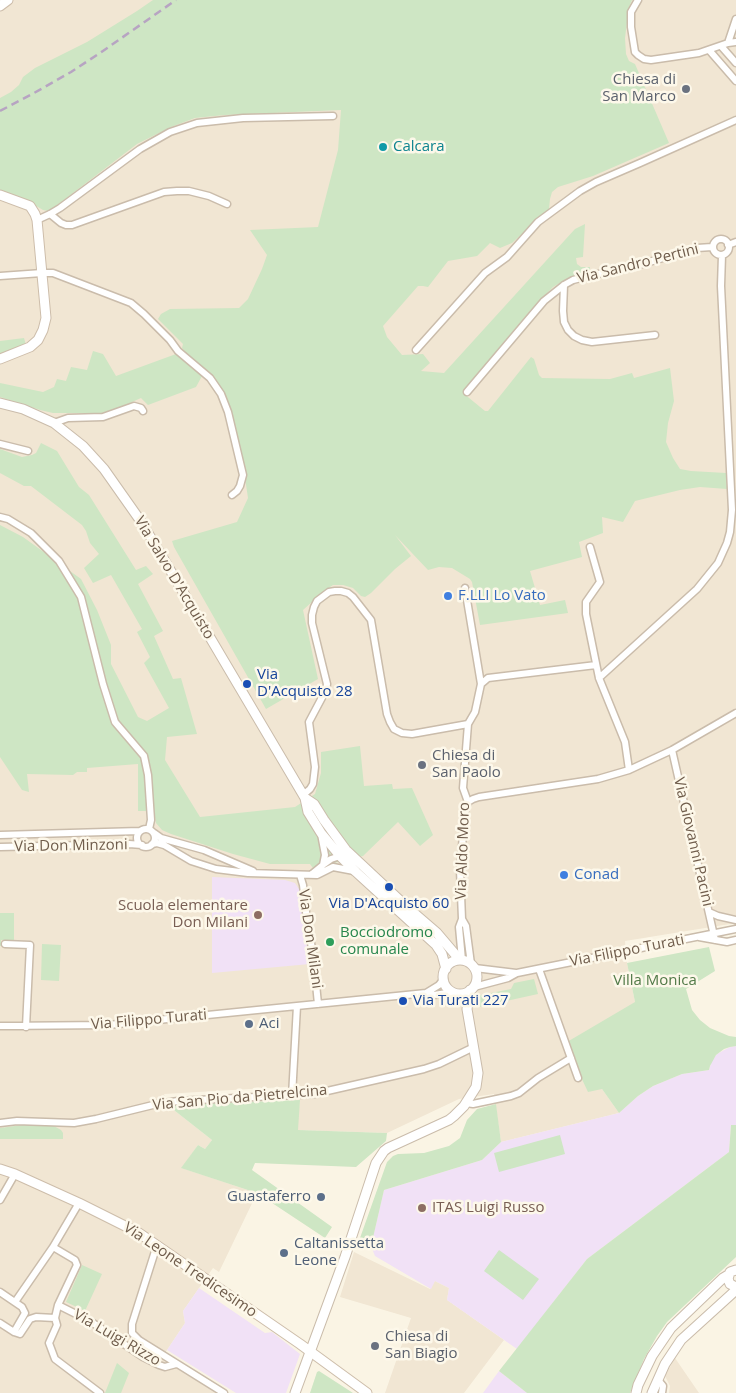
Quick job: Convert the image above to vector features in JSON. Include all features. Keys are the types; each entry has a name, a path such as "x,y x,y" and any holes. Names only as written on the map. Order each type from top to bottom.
{"street":[{"path":"0,6 8,0"},
{"path":"638,0 631,12 630,22 634,48 638,55 644,59 651,60 699,53 736,42"},
{"path":"728,43 736,19"},
{"path":"721,46 736,63"},
{"path":"709,50 736,81"},
{"path":"37,220 50,214 140,149 170,132 197,123 243,118 333,116"},
{"path":"416,350 485,273 506,257 538,222 580,191 596,182 736,120"},
{"path":"50,214 61,223 72,225 164,192 177,191 189,191 209,196 227,204"},
{"path":"0,195 30,206 36,214 46,318 38,340 30,346 0,359"},
{"name":"Via Sandro Pertini","path":"718,239 725,240 728,245 727,253 722,255 717,254 712,248 714,242 718,239"},
{"name":"Via Sandro Pertini","path":"728,245 736,242"},
{"name":"Via Sandro Pertini","path":"467,392 544,301 564,284 593,274 625,269 697,248 712,248"},
{"path":"599,678 698,589 718,563 728,543 732,510 721,286 722,255"},
{"path":"0,276 42,273 58,274 138,308 178,350 210,378 225,403 241,464 242,480 237,491 232,495"},
{"name":"Via Sandro Pertini","path":"564,284 564,322 574,336 592,342 655,335"},
{"name":"Via Salvo D'Acquisto","path":"0,403 23,409 54,423 83,446 104,469 142,523 304,796 308,812 321,833 437,933 467,963"},
{"path":"54,423 68,418 103,417 134,406 141,408 143,411"},
{"path":"0,444 28,451"},
{"path":"0,517 8,519 30,533 59,561 81,597 103,684 115,722 144,756 148,775 152,831 155,839 152,844"},
{"path":"590,547 600,582 586,602 586,614 599,678 625,742 630,770"},
{"name":"Via Aldo Moro","path":"465,588 481,684 476,712 468,724 463,788 468,802 465,811 460,870 462,919 466,926 467,963"},
{"path":"304,796 313,784 315,767 309,722 326,690 327,684 312,623 312,615 317,601 329,592 334,590 348,593 371,620 387,714 394,729 402,733 412,734 468,724"},
{"path":"481,684 488,678 596,664"},
{"path":"468,802 479,797 598,779 630,770 672,750 736,713"},
{"name":"Via Giovanni Pacini","path":"672,750 715,937"},
{"name":"Via Salvo D'Acquisto","path":"304,796 314,804 356,872 431,939 438,947 446,969"},
{"name":"Via Don Minzoni","path":"0,835 140,831 146,829 161,838 204,850 256,873"},
{"name":"Via Don Minzoni","path":"140,831 137,837 142,845"},
{"path":"321,833 325,855 323,865"},
{"name":"Via Don Minzoni","path":"0,847 129,844 148,846 157,843 164,845 191,861 216,869 256,873 318,874 333,867"},
{"path":"312,874 331,859 343,853"},
{"path":"343,853 333,867 356,872"},
{"name":"Via Don Milani","path":"300,874 313,954 318,1004"},
{"path":"709,912 723,918 736,920"},
{"path":"715,937 736,929"},
{"name":"Via Filippo Turati","path":"517,973 698,937 715,937"},
{"path":"715,937 727,942 736,940"},
{"path":"5,944 30,945 26,1027"},
{"path":"426,993 439,985 444,979 446,969 452,962 467,963 517,973"},
{"path":"296,1393 380,1156 388,1148 448,1120 460,1112 476,1087 478,1072 467,1009 477,978 467,963"},
{"path":"539,969 578,1078"},
{"path":"454,992 466,993 472,989 508,978 517,973"},
{"path":"444,979 448,988 454,992 467,1009"},
{"name":"Via Filippo Turati","path":"0,1026 108,1025 426,993 434,995 454,992"},
{"path":"292,1096 297,1006"},
{"name":"Via San Pio da Pietrelcina","path":"0,1124 17,1121 74,1122 178,1101 292,1096 324,1092 424,1069 474,1047"},
{"path":"466,1103 473,1104 519,1093 538,1078 571,1058"},
{"name":"Via Leone Tredicesimo","path":"0,1169 79,1203 125,1226 157,1245 367,1393"},
{"path":"0,1200 15,1174"},
{"path":"15,1302 53,1247 79,1203"},
{"name":"Via Luigi Rizzo","path":"157,1245 132,1324 132,1333 136,1338 224,1393"},
{"path":"53,1247 75,1260 77,1265 58,1305 55,1318"},
{"path":"652,1393 666,1364 681,1340 736,1288 728,1282 733,1270"},
{"path":"636,1393 652,1356 671,1328 733,1270"},
{"path":"0,1292 22,1307 24,1313 14,1332 0,1323"},
{"name":"Via Luigi Rizzo","path":"58,1305 90,1321 143,1357 159,1365 165,1367 176,1364"},
{"name":"Via Luigi Rizzo","path":"14,1332 20,1334 30,1319 36,1317 55,1318 57,1325 49,1343 55,1359 100,1393"},
{"path":"658,1380 663,1386 662,1393"}],"shaded area":[{"path":"0,0 736,0 736,923 625,941 627,963 635,1002 602,1089 619,1113 501,1142 494,1094 459,1099 387,1133 297,1130 301,1086 164,1094 170,1107 212,1140 205,1149 198,1145 182,1168 257,1193 219,1272 213,1268 183,1311 185,1323 161,1359 217,1393 0,1393"},
{"name":"Scuola elementare Don Milani","path":"212,877 285,880 295,883 301,892 310,964 212,973"},
{"path":"736,1046 736,1125 731,1125 729,1152 587,1259 517,1349 447,1300 449,1288 435,1281 431,1289 375,1256 371,1246 384,1190 482,1160 501,1142 619,1113 653,1086 682,1074 709,1070 712,1060 717,1054"},
{"path":"354,1252 430,1289 435,1281 449,1288 447,1300 504,1340 464,1393 385,1393 411,1318 340,1297"},
{"path":"199,1288 265,1333 272,1332 300,1354 286,1393 236,1393 167,1350 185,1323 183,1311"},
{"path":"675,1358 699,1393 669,1393 670,1386 665,1376"},
{"path":"499,1371 527,1393 483,1393"}],"green space":[{"path":"153,0 632,0 629,7 625,38 626,54 629,61 635,64 669,143 593,176 558,187 552,192 549,209 512,243 500,248 490,243 477,256 448,261 428,287 418,286 383,326 387,337 402,355 423,354 430,363 421,371 444,373 575,229 585,224 583,257 576,258 577,264 581,267 590,267 590,270 568,278 553,287 530,311 463,393 485,411 488,411 531,357 534,359 539,375 542,378 610,379 632,373 634,378 670,368 674,401 668,423 666,442 673,458 680,469 726,473 727,489 700,487 635,501 623,522 602,517 603,533 579,542 582,557 530,571 540,605 565,600 568,613 480,625 470,579 452,568 439,567 428,570 395,535 411,556 371,593 365,597 361,596 353,588 333,585 303,610 318,679 266,709 172,541 237,522 248,498 226,398 220,386 211,375 188,355 182,348 183,344 158,319 161,314 170,309 239,308 248,299 267,255 250,230 318,227 338,150 341,110 195,118 171,127 137,144 48,211 28,201 0,192 0,98 11,92 19,85 23,77 35,68 87,42"},
{"path":"24,338 26,345 0,355 0,341"},
{"path":"93,351 103,354 116,376 176,354 202,376 196,387 148,405 141,398 102,413 53,413 0,397 0,383 43,392 54,387 57,379 66,381 71,367 87,370"},
{"path":"41,443 57,451 79,487 89,495 136,570 146,566 153,574 138,584 163,631 154,636 173,679 181,678 197,734 167,737 165,760 200,817 295,807 315,794 321,773 321,752 360,746 364,786 392,784 393,789 412,788 433,835 420,846 398,822 363,856 313,868 310,864 270,864 233,854 162,830 156,823 154,811 138,811 138,764 87,768 87,772 77,772 73,775 27,774 29,792 22,790 0,757 0,525 23,537 81,579 97,610 111,645 111,664 138,717 147,721 169,708 144,663 150,657 137,632 142,629 111,575 93,583 84,568 99,554 90,543 82,525 31,486 24,486 0,473 0,449 22,457 36,453"},
{"path":"0,913 14,913 14,940 1,940 1,946 0,946"},
{"path":"42,944 61,945 59,981 41,980"},
{"name":"Villa Monica","path":"709,947 715,971 686,989 692,1010 700,1020 710,1028 736,1037 736,1046 724,1049 716,1055 709,1070 682,1074 653,1086 619,1113 602,1089 588,1092 572,1058 567,1042 635,1002 627,963"},
{"path":"534,979 538,994 479,1007 476,996 511,989 514,983"},
{"path":"300,1100 298,1130 387,1133 386,1141 356,1167 255,1163 252,1170 332,1227 325,1238 257,1193 181,1168 198,1145 205,1149 212,1140 170,1107 171,1105"},
{"path":"496,1104 501,1142 482,1160 384,1190 372,1242 360,1238 387,1162 393,1156 398,1154 424,1153 449,1146 460,1138 467,1120 477,1109"},
{"path":"37,1123 52,1125 61,1130 63,1139 0,1139 0,1128"},
{"path":"731,1125 736,1125 736,1257 667,1322 644,1359 630,1393 527,1393 499,1371 587,1259 729,1152"},
{"path":"560,1135 565,1154 499,1172 494,1153"},
{"path":"499,1250 539,1279 523,1300 484,1271"},
{"path":"82,1265 102,1274 85,1311 66,1302"},
{"path":"117,1363 129,1373 121,1393 105,1393"},
{"path":"319,1371 353,1393 310,1393"}],"railway":[{"path":"0,111 71,72 176,0"}],"place":[{"name":"Chiesa di San Marco","path":"686,89"},
{"name":"Calcara","path":"383,147"},
{"name":"F.LLI Lo Vato","path":"448,596"},
{"name":"Via D'Acquisto 28","path":"247,684"},
{"name":"Chiesa di San Paolo","path":"422,765"},
{"name":"Conad","path":"564,875"},
{"name":"Via D'Acquisto 60","path":"389,887"},
{"name":"Scuola elementare Don Milani","path":"258,915"},
{"name":"Bocciodromo comunale","path":"330,942"},
{"name":"Via Turati 227","path":"403,1001"},
{"name":"Aci","path":"249,1024"},
{"name":"Guastaferro","path":"321,1197"},
{"name":"ITAS Luigi Russo","path":"422,1208"},
{"name":"Caltanissetta Leone","path":"284,1253"},
{"name":"Chiesa di San Biagio","path":"375,1346"}]}
